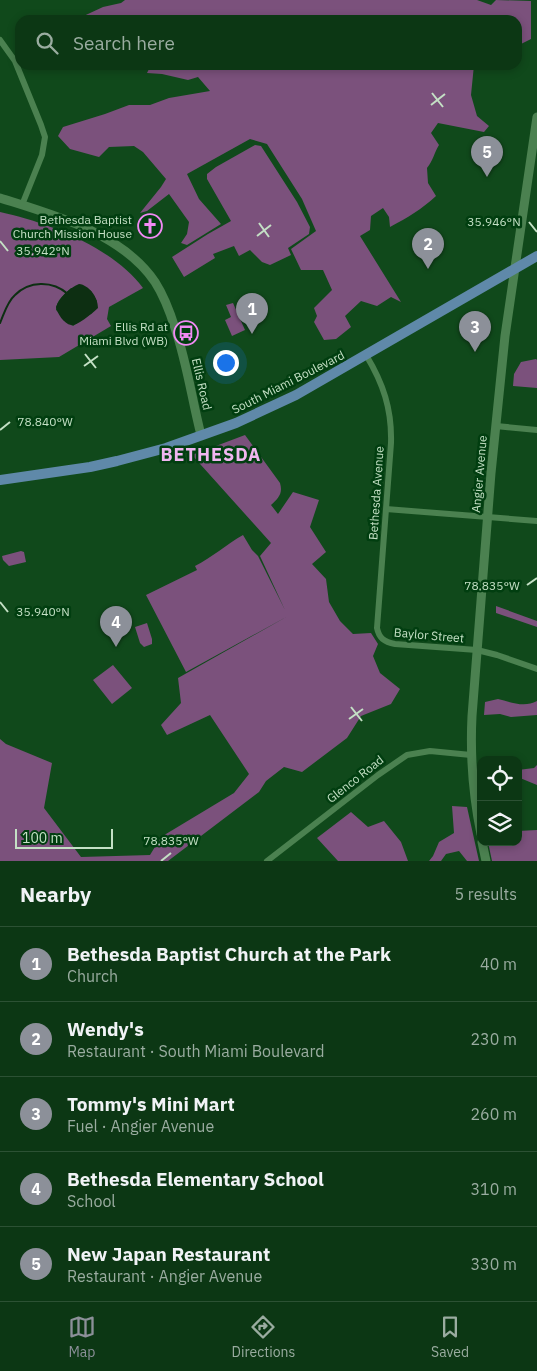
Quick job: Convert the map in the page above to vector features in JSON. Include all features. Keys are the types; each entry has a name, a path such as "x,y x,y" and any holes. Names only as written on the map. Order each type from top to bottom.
{"main road":[{"name":"South Miami Boulevard","path":"0,480 73,470 117,461 166,448 236,423 277,404 366,355 537,256"}],"street":[{"path":"0,40 15,63"},
{"path":"18,70 42,125 45,137 42,155 22,205"},
{"name":"Angier Avenue","path":"477,812 471,755 472,716 496,426 514,268 537,124"},
{"name":"Ellis Road","path":"0,198 80,225 118,246 134,258 150,275 165,300 175,328 201,435"},
{"name":"Bethesda Avenue","path":"366,355 380,381 390,410 392,432 377,628 380,637"},
{"path":"496,426 537,430"},
{"path":"386,509 537,521"},
{"name":"Baylor Street","path":"380,637 384,641 395,644 477,650 537,669"},
{"name":"Glenco Road","path":"266,861 407,755 430,751 471,755"},
{"path":"483,846 486,861"}],"shaded area":[{"path":"125,0 477,0 491,5 496,0 531,1 531,39 522,44 522,15 86,15 103,7 121,3"},
{"path":"148,70 474,70 471,95 477,116 489,126 484,132 438,123 431,133 439,145 427,168 428,183 436,196 414,213 390,227 389,217 383,208 371,216 370,230 360,236 401,302 391,297 377,306 361,301 345,316 351,327 336,339 324,340 314,322 317,316 314,308 332,290 323,270 301,270 291,249 316,231 302,199 267,144 250,139 187,174 199,199 221,224 187,245 181,243 187,234 189,222 169,194 147,211 140,213 166,179 143,152 134,146 109,147 99,157 70,149 58,136 63,127 129,105 150,105 169,98 210,91 198,77 188,80 162,74 147,73"},
{"path":"255,145 261,146 297,202 310,227 309,234 288,248 291,255 270,265 262,262 250,250 239,256 234,246 213,254 215,258 184,277 172,257 231,221 207,179 207,174"},
{"path":"0,212 38,222 97,249 115,261 143,288 109,307 107,319 111,326 59,357 0,360","holes":["71,288 91,291 97,301 92,313 73,326 56,310 59,300"]},
{"path":"79,284 92,292 98,308 81,322 71,325 61,318 56,307 65,293"},
{"path":"233,303 245,330 232,336 225,320 231,317 226,305"},
{"path":"536,359 537,388 513,386 514,374 521,362"},
{"path":"245,435 280,483 280,495 271,505 278,514 293,492 319,500 310,527 326,552 312,564 326,579 329,602 340,621 353,634 371,633 378,644 373,656 380,673 400,689 391,704 361,716 347,738 302,772 284,767 266,781 259,792 168,861 0,861 0,739 6,744 52,763 44,808 81,857 150,855 161,837 234,793 249,774 210,715 167,735 161,725 181,703 178,678 288,616 186,672 146,595 197,570 195,566 243,535 258,556 285,610 260,556 271,543 192,455"},
{"path":"21,551 24,552 26,562 9,566 3,560 2,556"},
{"path":"496,606 537,621 537,627 496,613"},
{"path":"147,623 152,644 144,647 140,643 135,627"},
{"path":"113,665 132,688 112,704 93,680"},
{"path":"498,699 522,704 537,701 537,715 511,717 500,714 484,715 485,702"},
{"path":"537,765 537,785 522,779 522,770 534,768"},
{"path":"452,806 467,807 479,861 467,861 459,851 446,854 441,861 429,861 439,842 454,833"},
{"path":"351,812 368,827 384,821 401,842 408,861 338,861 317,838"},
{"path":"537,830 537,861 492,861 489,846 522,846 522,831"}],"waterway":[{"path":"0,323 12,298 27,287 48,284 62,289 68,294"}],"place":[{"name":"New Japan Restaurant","path":"487,177"},
{"name":"Bethesda Baptist Church Mission House","path":"150,226"},
{"name":"Wendy's","path":"428,269"},
{"name":"Ellis Rd at Miami Blvd (WB)","path":"186,333"},
{"name":"Bethesda Baptist Church at the Park","path":"252,334"},
{"name":"Tommy's Mini Mart","path":"475,352"},
{"name":"Bethesda Elementary School","path":"116,647"}],"district":[{"name":"BETHESDA","path":"211,454"}]}
